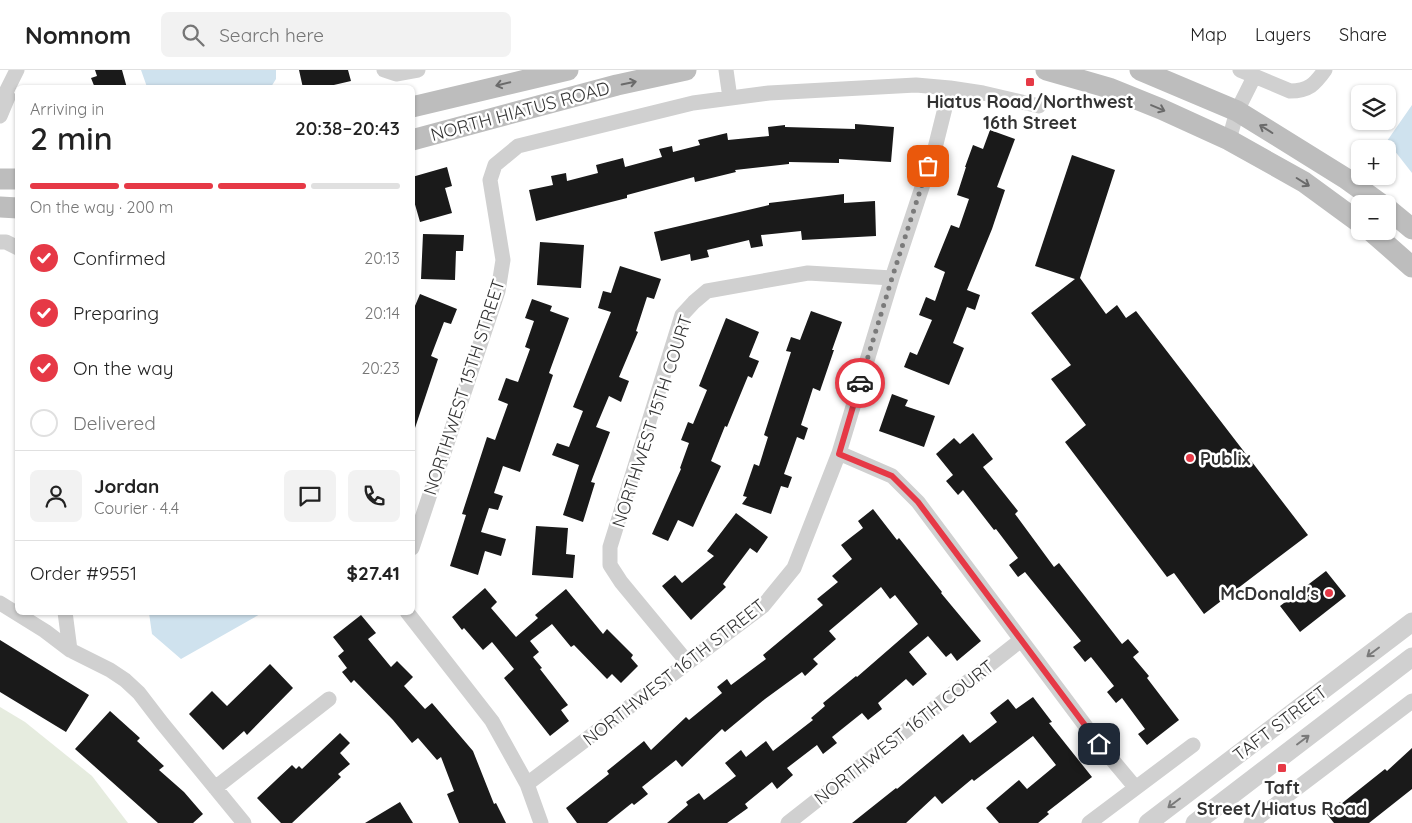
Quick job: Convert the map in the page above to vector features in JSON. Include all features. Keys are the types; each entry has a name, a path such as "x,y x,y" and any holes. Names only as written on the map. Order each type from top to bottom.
{"main road":[{"name":"NORTH HIATUS ROAD","path":"415,106 568,70"},
{"name":"NORTH HIATUS ROAD","path":"415,139 608,88 686,70"},
{"path":"1046,70 1109,88 1161,109 1228,140 1304,182 1351,216"},
{"path":"1140,70 1237,111 1346,178 1368,195"},
{"path":"0,179 15,179"},
{"path":"0,207 15,208"},
{"path":"1396,216 1412,229"},
{"path":"1381,240 1412,267"}],"street":[{"path":"0,116 8,98 3,92 17,70"},
{"path":"384,70 396,74 418,70"},
{"path":"726,70 730,98 769,93 907,86 950,88 983,93 1039,106"},
{"path":"1240,70 1290,91 1298,91 1314,86 1325,70"},
{"path":"1228,140 1237,111 1254,77"},
{"name":"NORTHWEST 16TH STREET","path":"527,784 763,606 794,568 839,454 892,278 935,148 950,88"},
{"name":"NORTHWEST 15TH STREET","path":"415,539 498,291 503,260 490,180 494,165 518,146 693,103 730,98"},
{"path":"0,242 6,242 15,247"},
{"name":"NORTHWEST 15TH COURT","path":"688,663 621,582 610,565 610,547 682,315 707,291 808,273 892,278"},
{"path":"839,454 892,476 918,502 1099,744 1135,787"},
{"path":"0,603 15,612"},
{"path":"19,615 70,650 110,670 125,680 139,693 244,823"},
{"path":"65,615 70,650"},
{"path":"409,615 492,721 527,784 541,823"},
{"name":"TAFT STREET","path":"1148,823 1269,731 1409,631"},
{"name":"NORTHWEST 16TH COURT","path":"788,823 1020,640"},
{"name":"TAFT STREET","path":"1195,823 1412,657"},
{"path":"215,788 329,699"},
{"path":"1251,823 1412,701"},
{"path":"1269,731 1285,754"},
{"path":"1089,823 1193,745"}],"shaded area":[{"path":"0,707 25,722 92,776 128,823 0,823"}],"water":[{"path":"141,70 276,70 276,79 272,85 146,85"},
{"path":"1412,105 1412,173 1396,153 1396,140 1388,140"},
{"path":"149,615 258,615 181,659 152,634"}],"building":[{"path":"95,70 122,70 126,85 94,85 91,78 97,76"},
{"path":"299,70 348,70 351,81 334,85 302,85"},
{"path":"855,124 894,127 891,162 839,159 839,163 789,162 789,164 735,170 736,172 695,182 694,177 627,195 627,198 536,221 529,190 553,185 551,176 566,173 567,181 598,173 596,165 623,158 625,167 662,157 659,149 672,146 673,152 700,145 698,140 727,133 728,140 769,136 768,127 785,125 785,127 855,129"},
{"path":"990,130 1015,139 997,187 1005,190 992,229 967,290 980,295 975,310 967,307 953,343 964,348 949,385 904,367 910,352 917,355 932,320 919,315 926,297 935,301 945,272 934,267 951,225 959,228 969,199 957,195 965,167 973,145 983,149"},
{"path":"1072,155 1115,170 1080,278 1106,314 1117,305 1126,318 1136,311 1308,535 1204,614 1174,573 1167,577 1065,442 1086,425 1051,379 1071,365 1031,313 1075,279 1035,266"},
{"path":"447,167 452,186 445,188 452,213 420,222 415,204 415,176"},
{"path":"844,194 844,203 875,201 876,236 802,240 801,231 761,235 763,246 751,248 749,240 707,250 709,257 691,261 690,254 661,261 654,232 769,205 769,203"},
{"path":"423,234 464,235 463,251 456,251 455,280 421,279"},
{"path":"540,242 584,245 581,288 537,285"},
{"path":"620,266 661,279 654,299 647,297 636,331 638,332 619,377 629,381 621,402 609,396 596,427 610,432 591,482 595,483 583,522 563,515 579,465 552,455 557,443 569,447 583,411 573,407 611,312 598,308 603,291 611,293"},
{"path":"420,294 457,309 451,324 444,322 431,356 438,359 415,428 415,306"},
{"path":"532,299 552,306 550,311 569,318 549,373 553,375 520,472 503,466 494,493 503,496 498,510 489,508 481,532 506,539 501,556 485,551 478,575 450,566 466,515 462,514 487,437 495,440 508,404 498,400 506,378 518,382 530,349 525,347 534,321 525,318"},
{"path":"811,311 842,322 820,391 813,388 801,425 808,428 804,440 797,437 784,474 792,477 788,488 781,486 771,514 742,504 747,497 743,496 754,464 759,466 768,437 764,435 791,352 786,351 791,337 800,340"},
{"path":"726,318 759,332 749,357 759,361 752,378 748,376 711,461 721,466 693,527 678,520 668,541 652,534 681,469 689,443 681,440 688,422 693,424 707,390 699,386"},
{"path":"892,394 908,400 905,406 935,416 924,447 879,431"},
{"path":"973,433 993,459 983,467 1018,511 1015,514 1054,567 1059,563 1122,644 1128,639 1139,652 1133,657 1149,676 1147,678 1179,720 1147,745 1138,734 1145,729 1122,698 1116,703 1107,692 1114,686 1091,657 1085,662 1073,647 1081,641 1025,572 1018,577 1009,565 1018,558 996,529 994,530 963,490 958,495 946,481 953,475 936,454 954,438 960,444"},
{"path":"873,509 897,540 899,538 981,641 957,661 951,653 946,657 928,636 909,652 927,674 913,686 906,679 878,703 882,709 868,720 862,713 832,737 837,743 823,754 817,745 787,768 793,775 777,789 772,782 745,804 748,808 727,823 667,823 688,805 686,802 699,793 704,800 736,776 725,763 741,750 746,757 766,741 773,751 813,720 811,718 825,706 823,703 857,677 918,624 895,595 890,599 881,587 829,631 836,639 813,659 818,664 805,676 802,672 725,732 722,729 682,767 676,760 642,787 648,794 634,805 632,803 607,823 577,823 566,808 609,774 607,771 644,741 651,750 686,717 689,720 722,693 717,687 727,679 731,685 766,659 763,655 823,605 817,599 838,582 832,576 852,559 841,545 863,528 858,521"},
{"path":"736,513 768,537 757,553 750,548 723,584 726,587 691,620 662,586 675,575 682,583 714,556 707,551"},
{"path":"536,526 568,528 566,554 575,555 573,578 532,575"},
{"path":"1326,571 1346,596 1300,632 1280,606"},
{"path":"485,588 497,602 491,608 516,637 538,618 535,615 566,589 603,634 607,629 633,655 631,658 638,666 621,683 612,674 607,679 574,645 571,647 552,624 530,641 539,652 533,657 542,668 540,669 568,705 561,710 569,721 550,736 504,678 514,669 492,642 483,650 464,628 462,630 452,617"},
{"path":"361,615 376,633 368,639 391,667 397,661 413,677 404,686 425,709 432,703 473,751 494,804 496,803 506,823 459,823 447,794 454,791 441,757 437,760 418,738 412,743 393,720 354,680 351,683 342,672 347,668 338,656 344,651 333,637"},
{"path":"0,640 89,695 66,732 0,692"},
{"path":"270,664 293,688 247,735 244,731 223,750 189,714 212,691 227,706"},
{"path":"1033,697 1052,722 1049,723 1092,777 1047,812 1049,814 1038,823 999,823 986,808 1019,780 1027,789 1056,765 1033,736 974,781 972,779 942,804 935,796 906,823 852,823 897,789 963,734 970,743 997,722 990,713 1008,699 1016,709"},
{"path":"110,711 140,738 137,741 164,766 159,770 184,792 203,814 193,823 158,823 75,749"},
{"path":"340,733 350,743 340,753 350,764 338,774 341,777 292,823 281,823 257,798 292,765 296,769 299,766 302,769"},
{"path":"1412,748 1412,789 1369,823 1334,823 1326,813 1340,802 1341,804 1385,769 1387,771"},
{"path":"400,802 413,823 365,823"}],"way so far":[{"path":"860,383 928,166"}],"place":[{"name":"Hiatus Road/Northwest 16th Street","path":"1030,82"},
{"name":"Publix","path":"1190,458"},
{"name":"McDonald's","path":"1329,593"},
{"name":"Taft Street/Hiatus Road","path":"1282,768"}],"route":[{"path":"860,383 839,454 892,476 918,502 1099,744"}]}
